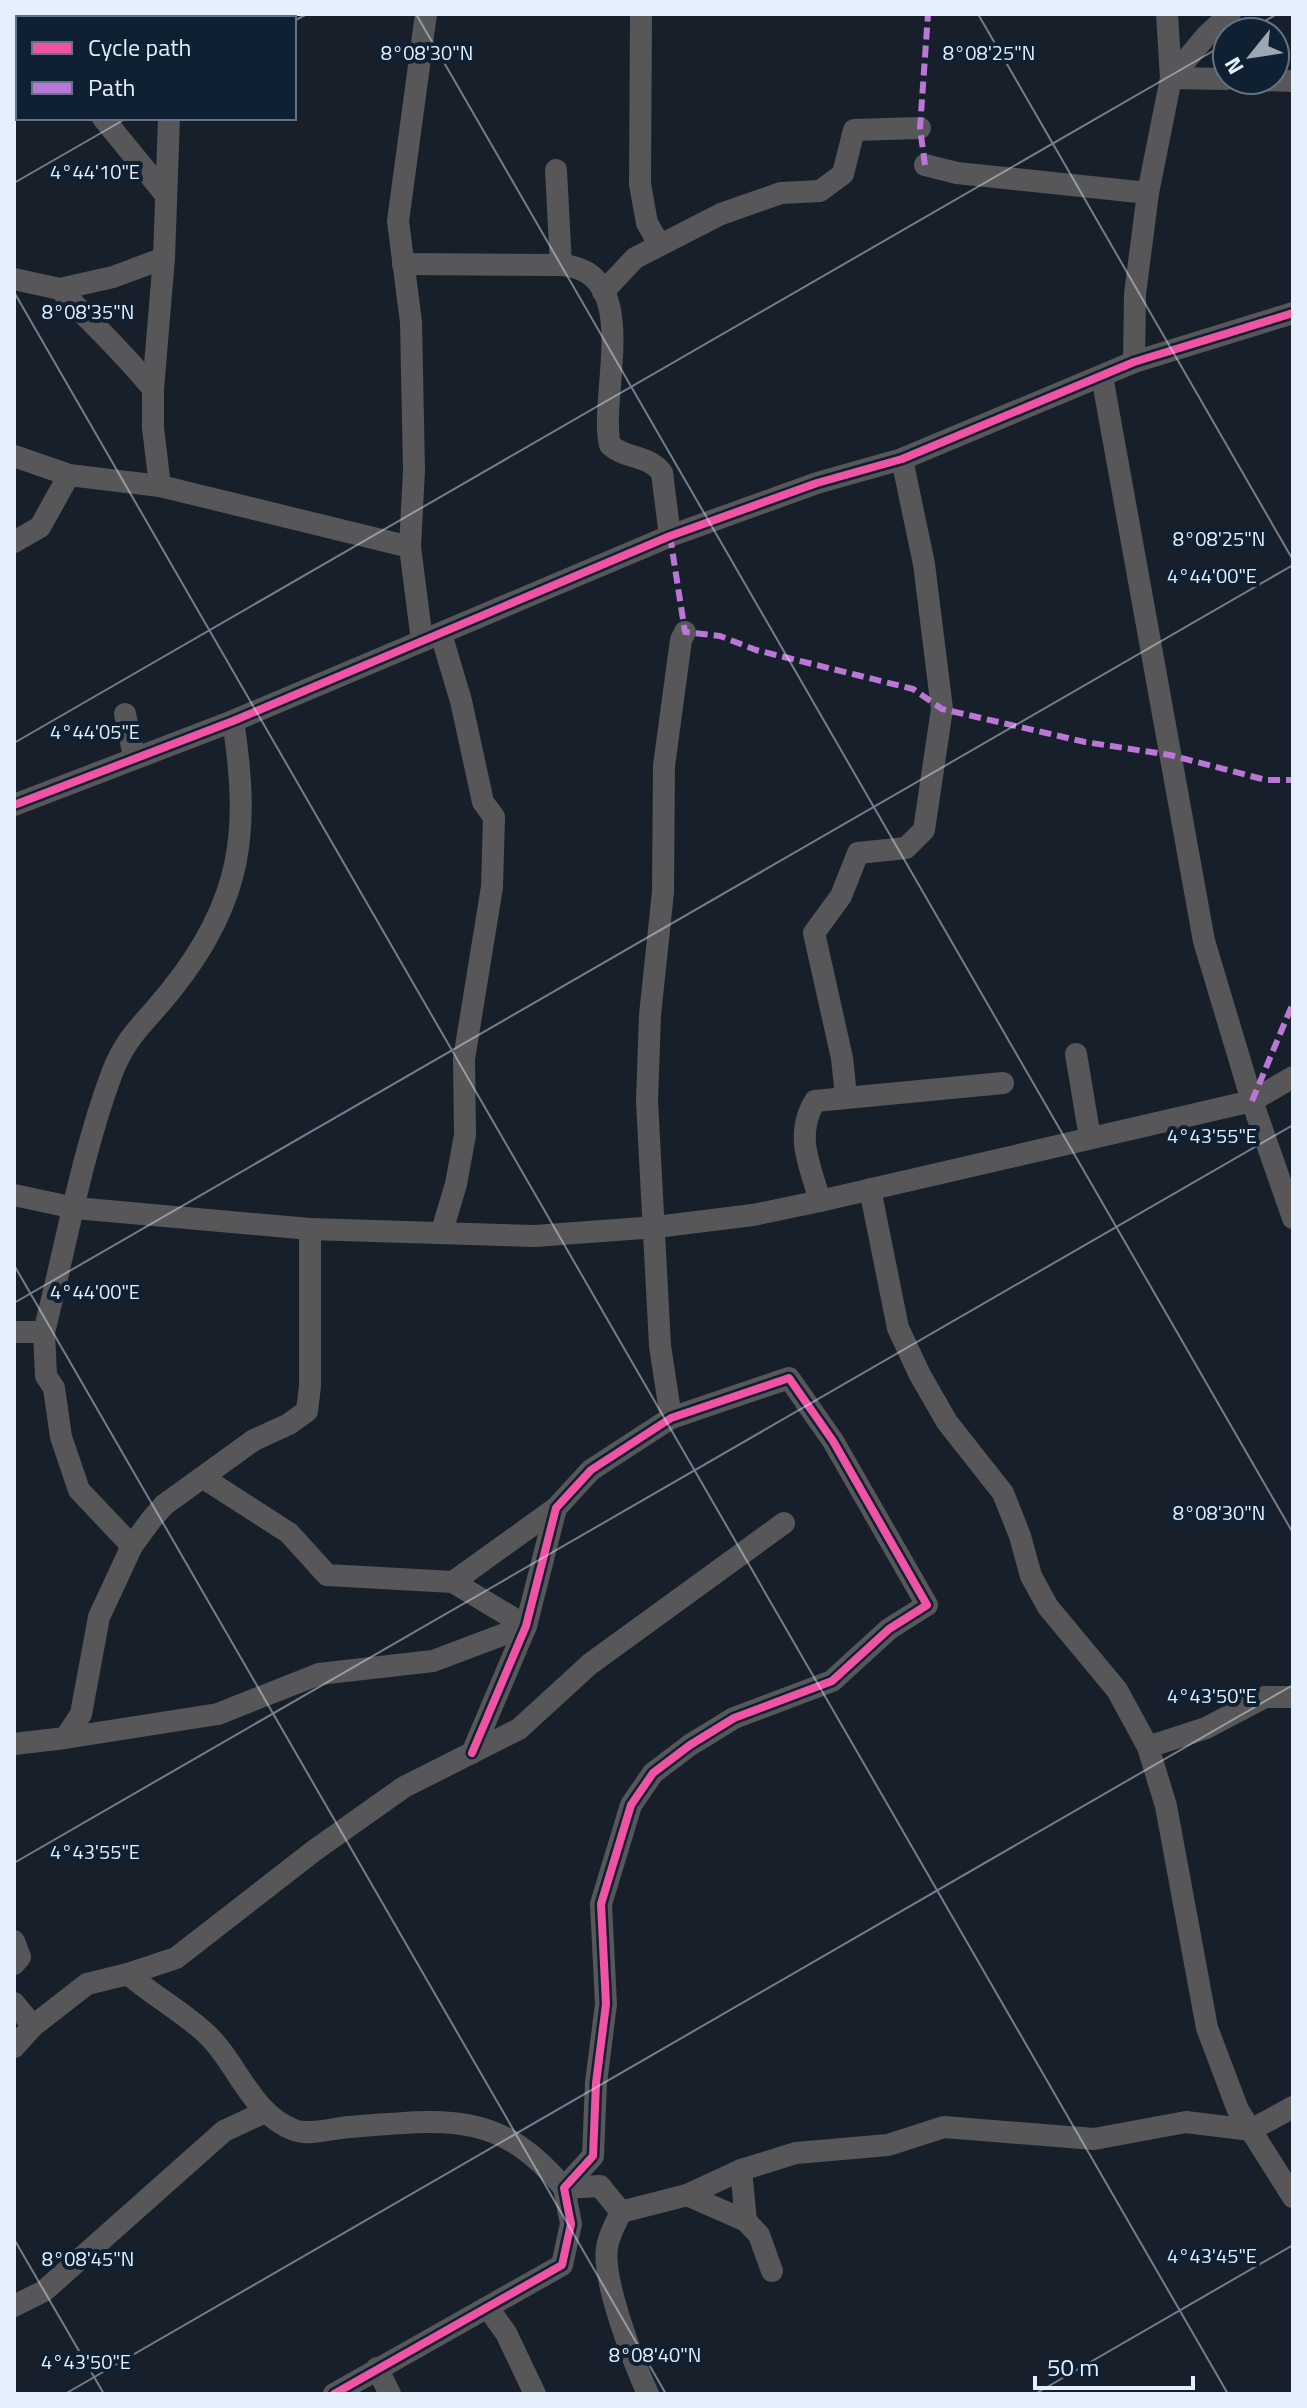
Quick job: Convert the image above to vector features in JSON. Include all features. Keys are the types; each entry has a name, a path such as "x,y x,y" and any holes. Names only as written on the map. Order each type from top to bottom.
{"street":[{"path":"426,14 398,221 411,322 414,470 410,547 432,638 461,701 483,802 494,817 492,887 464,1059 465,1135 456,1184 442,1231"},
{"path":"641,14 640,184 647,223 659,244"},
{"path":"1134,362 1135,294 1148,193 1171,78 1167,14"},
{"path":"1171,78 1207,35 1230,14"},
{"path":"1171,78 1211,79"},
{"path":"105,120 165,194"},
{"path":"160,486 153,428 153,389 164,258 169,120"},
{"path":"603,292 635,258 721,214 781,193 820,191 843,174 854,130 920,128"},
{"path":"925,165 957,173 1148,193"},
{"path":"556,170 561,265"},
{"path":"14,279 60,289 113,277 164,258"},
{"path":"403,264 561,265 585,270 603,292 612,321 613,385 607,413 610,445 617,451 650,461 662,473 670,536"},
{"path":"60,289 123,352 153,389"},
{"path":"14,805 134,756 233,721 670,536 817,483 902,459 1134,362 1293,313"},
{"path":"1102,376 1204,941 1252,1101 1293,1218"},
{"path":"14,456 69,475 160,486 410,547"},
{"path":"846,1096 842,1058 814,933 841,896 858,853 906,848 924,830 942,709 917,516 902,459"},
{"path":"14,542 40,527 69,475"},
{"path":"671,1418 660,1346 647,1101 650,1015 663,892 664,766 685,632"},
{"path":"125,714 134,756"},
{"path":"132,1546 79,1490 61,1437 54,1388 42,1362 44,1332 112,1074 125,1043 138,1024 171,991 199,951 216,922 234,874 241,845 242,780 233,721"},
{"path":"1076,1054 1090,1138"},
{"path":"14,1195 75,1208 310,1229 535,1236 656,1227 753,1215 820,1201 1252,1101 1293,1077"},
{"path":"820,1201 804,1137 804,1120 815,1101 1003,1083"},
{"path":"870,1189 898,1328 920,1375 947,1422 1003,1493 1031,1576 1048,1607 1117,1690 1148,1747 1166,1806 1207,2028 1238,2110 1293,2197"},
{"path":"65,1738 81,1714 99,1617 132,1546 164,1505 205,1479 254,1440 289,1424 307,1411 310,1386 310,1229"},
{"path":"14,1332 44,1332"},
{"path":"453,1582 556,1508 591,1470 671,1418 789,1378 833,1441 927,1605 889,1629 832,1681 734,1718 690,1745 653,1773 631,1805 601,1904 606,2004 596,2083 593,2156 564,2188"},
{"path":"205,1479 289,1533 327,1575 453,1582 526,1626"},
{"path":"472,1753 526,1626 556,1508"},
{"path":"14,2047 33,2026 87,1984 176,1958 315,1850 404,1787 519,1729 590,1664 784,1523"},
{"path":"14,1744 218,1714 319,1674 433,1661 526,1626"},
{"path":"1148,1747 1206,1728 1265,1697 1293,1697"},
{"path":"14,1941 20,1957 14,1964"},
{"path":"128,1974 202,2029 232,2064 265,2112 297,2132 413,2122 483,2126 520,2144 564,2188 571,2224 562,2265 334,2394"},
{"path":"14,2003 33,2026"},
{"path":"621,2212 687,2195 741,2170 796,2153 888,2145 944,2127 1094,2139 1186,2122 1251,2130 1293,2107"},
{"path":"14,2306 44,2291 148,2202 224,2131 265,2112"},
{"path":"741,2170 746,2221"},
{"path":"564,2188 600,2186 621,2212"},
{"path":"687,2195 746,2221 759,2235 772,2271"},
{"path":"621,2212 607,2247 607,2268 627,2341 648,2394"},
{"path":"488,2308 506,2333 535,2394"},
{"path":"377,2368 390,2394"}],"marked path":[{"path":"925,165 920,128 928,14"},
{"path":"670,536 685,632 720,636 756,650 913,689 942,709 1085,742 1170,755 1266,780 1293,780"},
{"path":"1252,1101 1293,1003"}],"cycle path":[{"path":"14,805 233,721 670,536 817,483 902,459 1134,362 1293,313"},
{"path":"334,2394 562,2265 571,2224 564,2188 593,2156 596,2083 606,2004 601,1904 631,1805 653,1773 734,1718 832,1681 889,1629 927,1605 833,1441 789,1378 671,1418 591,1470 556,1508 526,1626 472,1753"}]}
